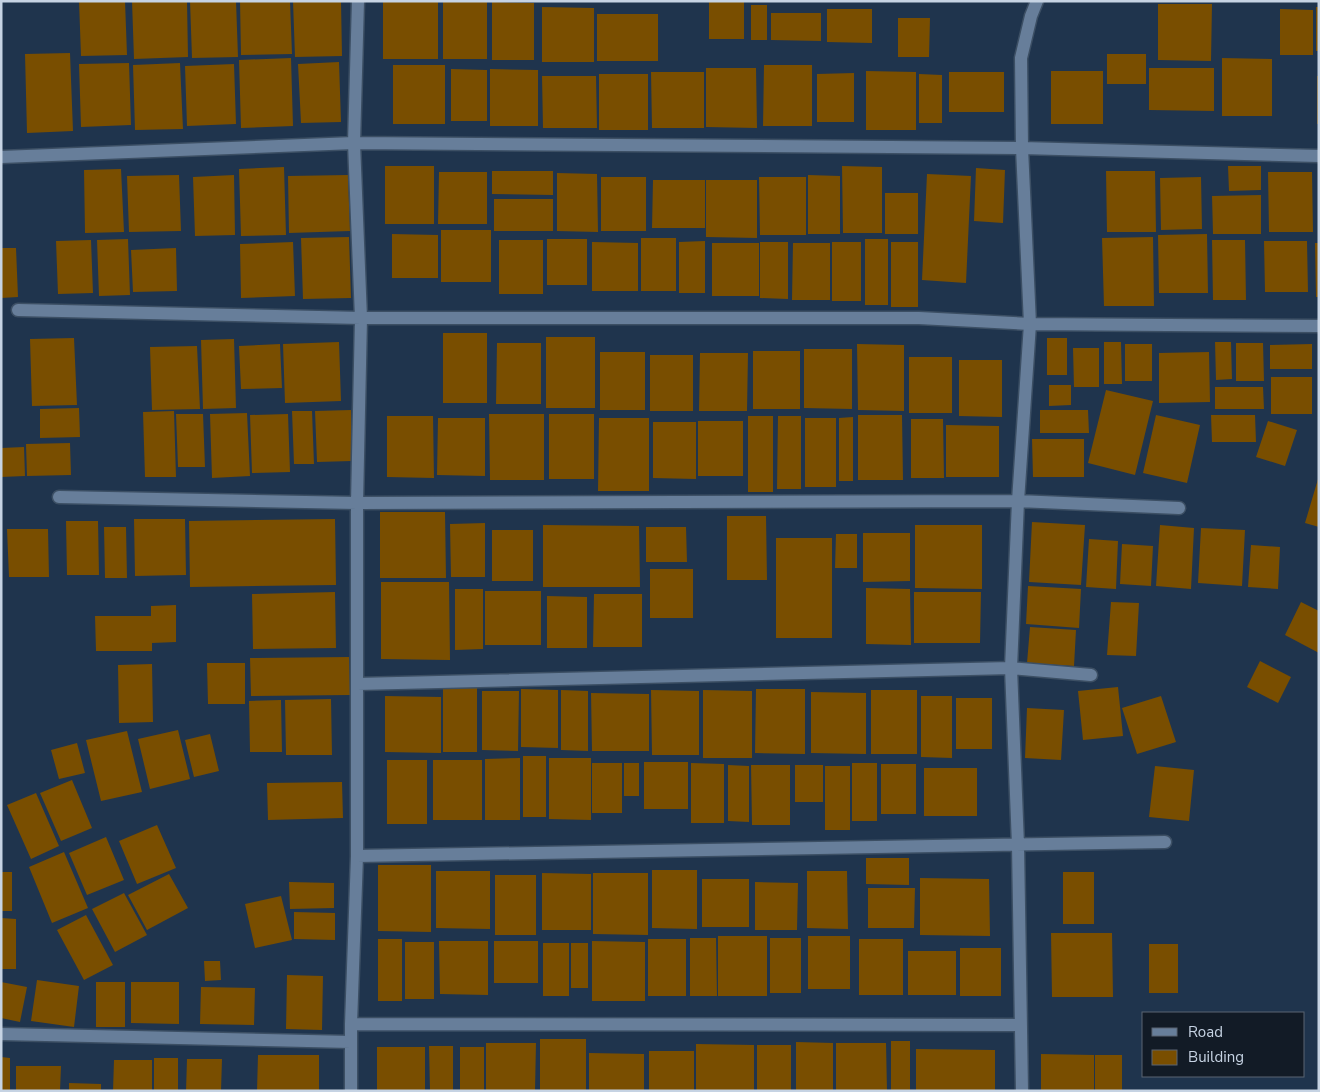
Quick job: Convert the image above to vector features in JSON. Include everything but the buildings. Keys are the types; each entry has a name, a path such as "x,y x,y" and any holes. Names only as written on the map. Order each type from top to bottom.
{"street":[{"path":"351,1091 351,1024 357,856 357,503 361,318 354,143 358,1"},
{"path":"1022,1091 1018,845 1011,668 1018,501 1030,324 1022,148 1021,58 1031,16 1037,1"},
{"path":"1,157 354,143 1022,148 1319,156"},
{"path":"18,310 361,318 919,318 1030,324 1319,326"},
{"path":"59,497 357,503 1018,501 1179,508"},
{"path":"357,684 1011,668 1091,675"},
{"path":"357,856 1165,842"},
{"path":"351,1024 1020,1025"},
{"path":"1,1034 351,1042"}]}
